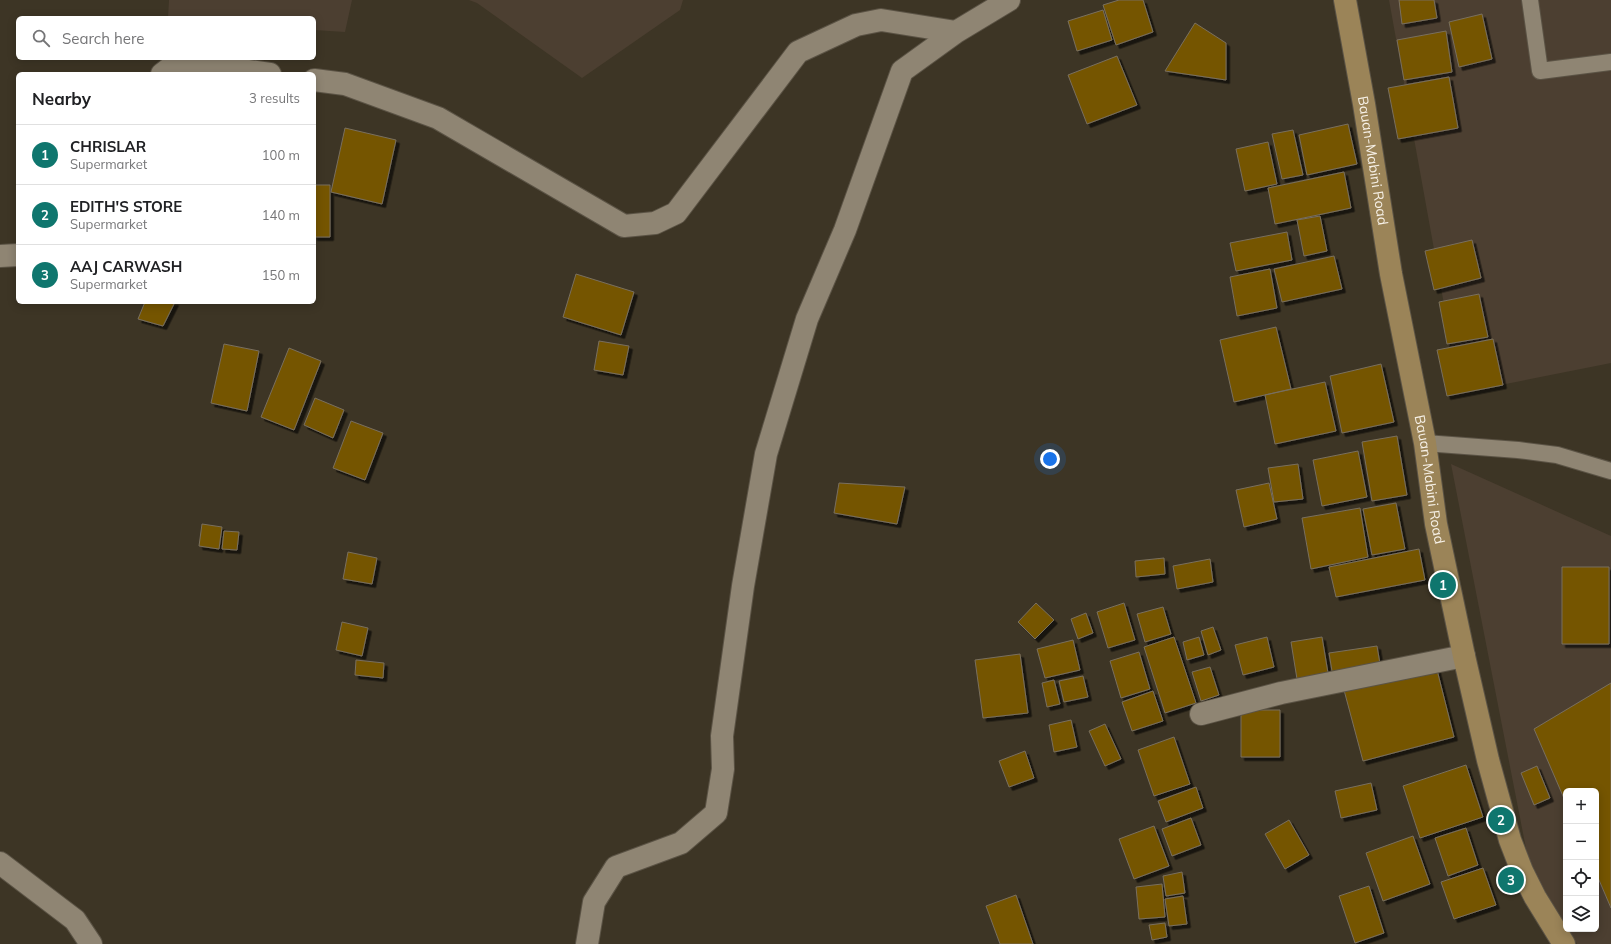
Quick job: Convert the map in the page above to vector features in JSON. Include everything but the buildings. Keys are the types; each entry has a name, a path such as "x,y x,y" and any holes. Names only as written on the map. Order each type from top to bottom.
{"main road":[{"name":"Bauan-Mabini Road","path":"1345,0 1364,104 1391,274 1425,443 1436,524 1488,760 1510,840 1522,871 1535,897 1564,944"}],"street":[{"path":"587,944 594,902 616,867 681,843 716,813 723,769 722,736 744,586 766,454 807,319 845,230 902,72 956,32 1009,0"},
{"path":"316,80 346,84 438,118 624,226 655,223 676,213 798,52 856,25 880,20 956,32"},
{"path":"165,72 179,61 256,72"},
{"path":"0,256 16,255"},
{"path":"1201,714 1280,693 1464,656"},
{"path":"0,863 75,920 91,944"}],"lane":[{"path":"1530,0 1540,71 1611,62"},
{"path":"1425,443 1518,450 1557,455 1611,471"}],"shaded area":[{"path":"169,0 352,0 345,32 316,30 316,16 168,16"},
{"path":"469,0 683,0 680,10 582,78 477,3"},
{"path":"1389,0 1611,0 1611,363 1460,393"},
{"path":"1451,464 1611,536 1611,944 1577,944 1570,932 1599,932 1599,788 1563,788 1563,921 1529,864"}],"place":[{"name":"CHRISLAR","path":"1443,585"},
{"name":"EDITH'S STORE","path":"1501,820"},
{"name":"AAJ CARWASH","path":"1511,880"}]}
